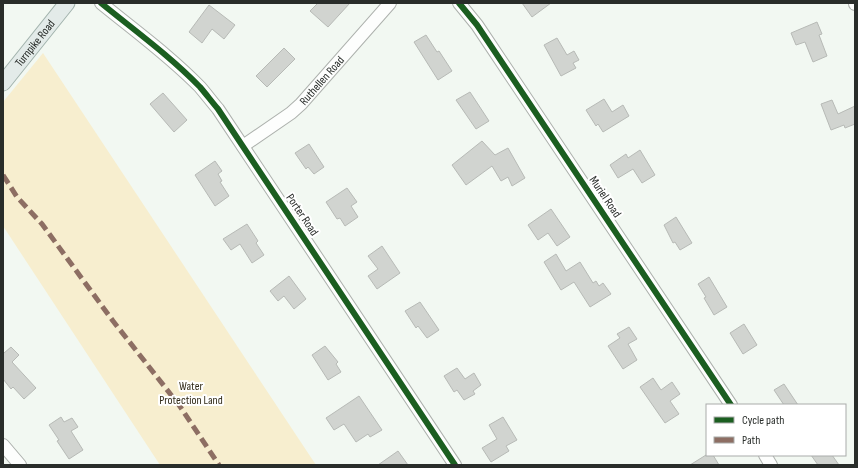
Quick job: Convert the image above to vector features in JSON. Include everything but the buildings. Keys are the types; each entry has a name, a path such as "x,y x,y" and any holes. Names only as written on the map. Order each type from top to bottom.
{"main road":[{"name":"Turnpike Road","path":"3,83 68,3"}],"street":[{"name":"Porter Road","path":"101,3 156,47 201,88 218,109 455,465"},
{"name":"Ruthellen Road","path":"243,146 291,113 301,104 390,3"},
{"name":"Muriel Road","path":"459,3 477,25 730,404"},
{"path":"3,445 20,465"},
{"path":"766,456 771,465"}],"green space":[{"name":"Water Protection Land","path":"43,53 316,465 160,465 3,226 3,102"}],"marked path":[{"path":"3,175 17,197 42,224 113,321 179,405 219,465"}],"cycle path":[{"path":"101,3 177,65 200,87 218,109 455,465"},
{"path":"459,3 477,25 730,404"}]}
